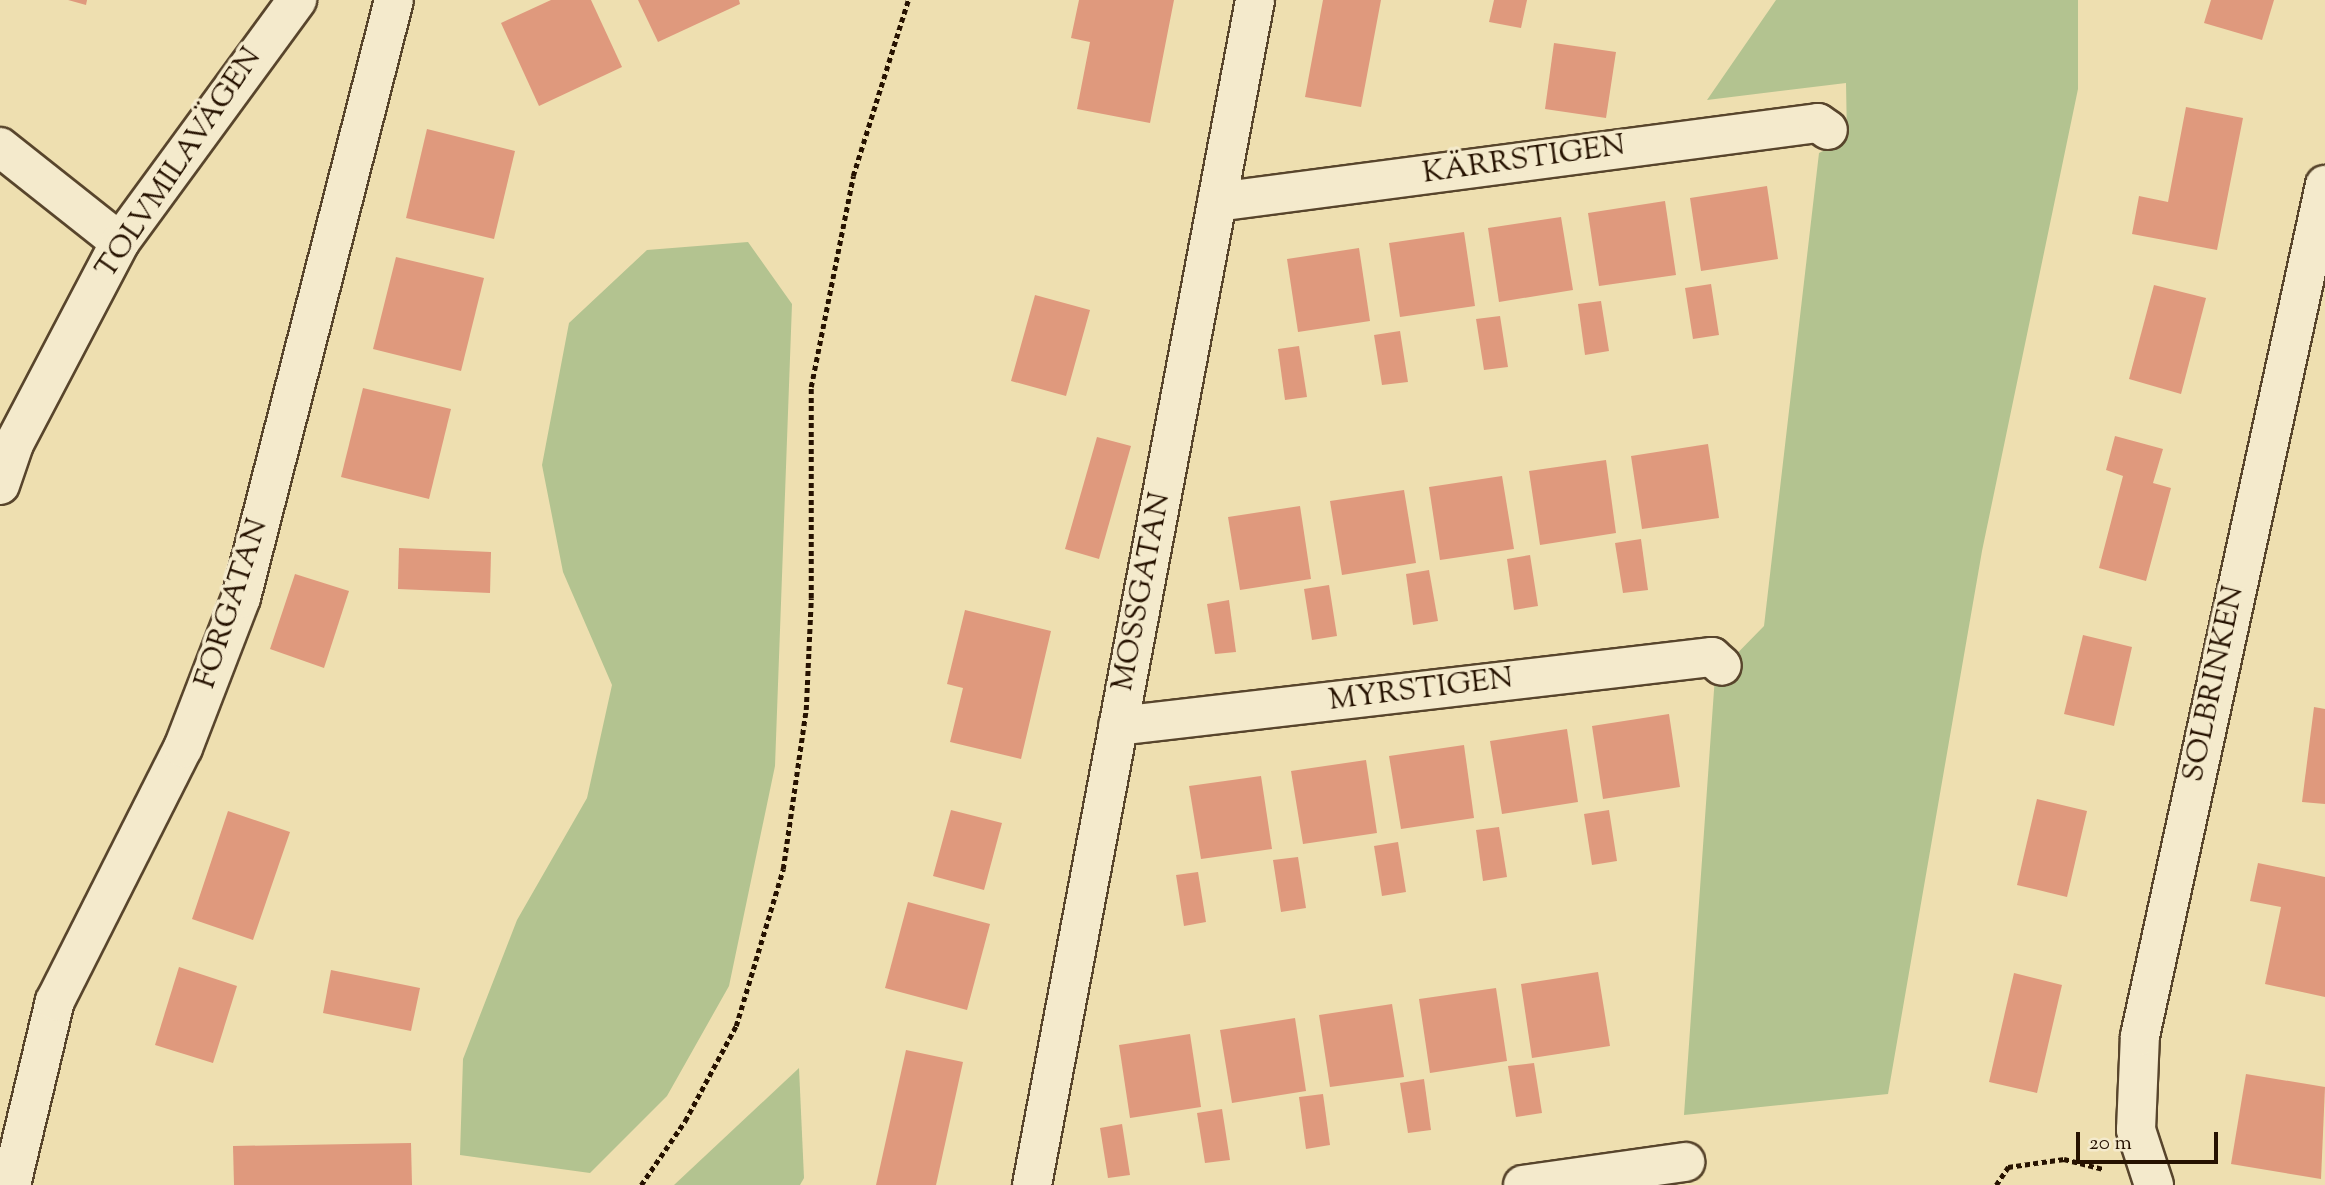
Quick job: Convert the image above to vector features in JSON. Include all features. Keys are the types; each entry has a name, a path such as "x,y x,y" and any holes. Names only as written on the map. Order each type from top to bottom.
{"street":[{"name":"TOLVMILAVÄGEN","path":"0,485 14,444 120,242 297,0"},
{"name":"FORGATAN","path":"11,1185 55,1001 183,748 241,598 394,0"},
{"name":"MOSSGATAN","path":"1032,1185 1255,0"},
{"name":"KÄRRSTIGEN","path":"1217,202 1818,122 1828,130"},
{"path":"0,147 120,242"},
{"name":"SOLBRINKEN","path":"2152,1184 2136,1130 2140,1037 2325,184"},
{"name":"MYRSTIGEN","path":"1118,726 1712,657 1721,666"},
{"path":"1523,1185 1685,1162"}],"path":[{"path":"641,1185 685,1121 736,1026 783,869 806,710 811,598 811,387 853,176 908,0"},
{"path":"1996,1185 2008,1167 2064,1159 2152,1184"}],"green space":[{"path":"1776,0 2078,0 2078,89 1982,551 1888,1094 1684,1115 1715,676 1764,626 1819,153 1847,139 1846,83 1707,100"},
{"path":"748,242 792,304 775,766 729,986 667,1096 590,1173 460,1155 463,1059 517,920 587,798 612,685 563,572 542,465 569,323 647,250"},
{"path":"799,1068 804,1178 800,1185 674,1185"}],"building":[{"path":"68,0 87,0 86,5"},
{"path":"551,0 591,0 622,67 539,106 501,23"},
{"path":"638,0 739,0 740,4 658,42"},
{"path":"1079,0 1174,0 1150,123 1077,109 1090,42 1071,38"},
{"path":"1323,0 1381,0 1361,107 1305,97"},
{"path":"1494,0 1527,0 1521,28 1489,22"},
{"path":"2211,0 2274,0 2262,40 2204,23"},
{"path":"1554,43 1616,52 1606,118 1545,109"},
{"path":"2186,107 2243,118 2217,250 2132,234 2139,196 2168,202"},
{"path":"427,129 515,151 494,239 406,218"},
{"path":"1767,186 1778,259 1701,271 1690,198"},
{"path":"1665,201 1676,275 1599,286 1588,213"},
{"path":"1561,217 1573,290 1499,302 1488,228"},
{"path":"1464,232 1475,306 1400,317 1389,243"},
{"path":"1359,248 1370,321 1298,332 1287,259"},
{"path":"396,257 484,278 461,371 373,349"},
{"path":"1711,284 1719,335 1693,339 1685,288"},
{"path":"2154,285 2206,298 2181,394 2129,379"},
{"path":"1035,295 1090,310 1066,396 1011,381"},
{"path":"1601,301 1609,351 1585,355 1578,304"},
{"path":"1500,316 1508,367 1484,370 1476,319"},
{"path":"1400,331 1408,382 1382,385 1374,335"},
{"path":"1299,346 1307,397 1285,400 1278,349"},
{"path":"363,388 451,409 429,499 341,477"},
{"path":"2115,436 2163,449 2153,483 2171,488 2146,581 2099,568 2123,476 2106,470"},
{"path":"1097,437 1131,446 1099,559 1065,549"},
{"path":"1708,444 1719,518 1642,529 1631,456"},
{"path":"1606,460 1616,533 1540,545 1529,471"},
{"path":"1502,476 1514,549 1440,560 1429,487"},
{"path":"1404,490 1416,563 1342,575 1330,501"},
{"path":"1300,506 1311,579 1240,590 1228,517"},
{"path":"1641,539 1648,590 1623,593 1615,543"},
{"path":"399,548 491,552 490,593 398,589"},
{"path":"1530,555 1538,606 1514,610 1507,559"},
{"path":"1429,570 1438,621 1413,625 1406,574"},
{"path":"295,574 349,591 324,668 270,649"},
{"path":"1329,585 1337,636 1312,640 1304,589"},
{"path":"1229,600 1236,652 1215,654 1207,604"},
{"path":"965,610 1051,631 1021,759 950,742 963,688 947,684"},
{"path":"2083,635 2132,647 2114,726 2064,714"},
{"path":"2314,707 2325,709 2325,804 2302,802"},
{"path":"1669,714 1680,787 1603,799 1592,726"},
{"path":"1567,729 1578,802 1502,814 1490,741"},
{"path":"1464,745 1474,818 1401,829 1389,756"},
{"path":"1366,760 1377,833 1303,844 1291,771"},
{"path":"1261,776 1272,849 1201,859 1189,786"},
{"path":"2037,799 2087,811 2067,897 2017,885"},
{"path":"951,810 1002,823 984,890 933,876"},
{"path":"1609,810 1617,861 1592,865 1584,814"},
{"path":"228,811 290,832 253,940 192,919"},
{"path":"1499,827 1507,877 1483,881 1476,830"},
{"path":"1398,842 1406,892 1382,896 1374,846"},
{"path":"1298,857 1306,908 1281,912 1273,860"},
{"path":"2258,863 2325,877 2325,997 2265,984 2281,907 2250,901"},
{"path":"1198,872 1206,922 1184,926 1176,875"},
{"path":"908,902 990,924 967,1010 885,988"},
{"path":"179,967 237,986 213,1063 155,1045"},
{"path":"331,970 420,988 411,1031 323,1013"},
{"path":"1598,972 1610,1046 1532,1058 1521,984"},
{"path":"2014,973 2062,985 2037,1093 1989,1082"},
{"path":"1496,988 1507,1061 1430,1073 1419,999"},
{"path":"1392,1004 1404,1077 1330,1087 1319,1015"},
{"path":"1295,1018 1306,1091 1232,1103 1220,1030"},
{"path":"1190,1034 1201,1107 1130,1118 1119,1045"},
{"path":"906,1050 963,1062 936,1185 876,1185"},
{"path":"1534,1063 1542,1113 1516,1117 1508,1066"},
{"path":"2246,1074 2325,1087 2321,1179 2231,1164"},
{"path":"1424,1079 1431,1130 1408,1133 1400,1083"},
{"path":"1323,1094 1330,1145 1306,1149 1299,1097"},
{"path":"1222,1109 1230,1160 1205,1163 1197,1113"},
{"path":"1122,1124 1130,1175 1108,1178 1100,1128"},
{"path":"411,1143 412,1185 234,1185 233,1146"}]}
